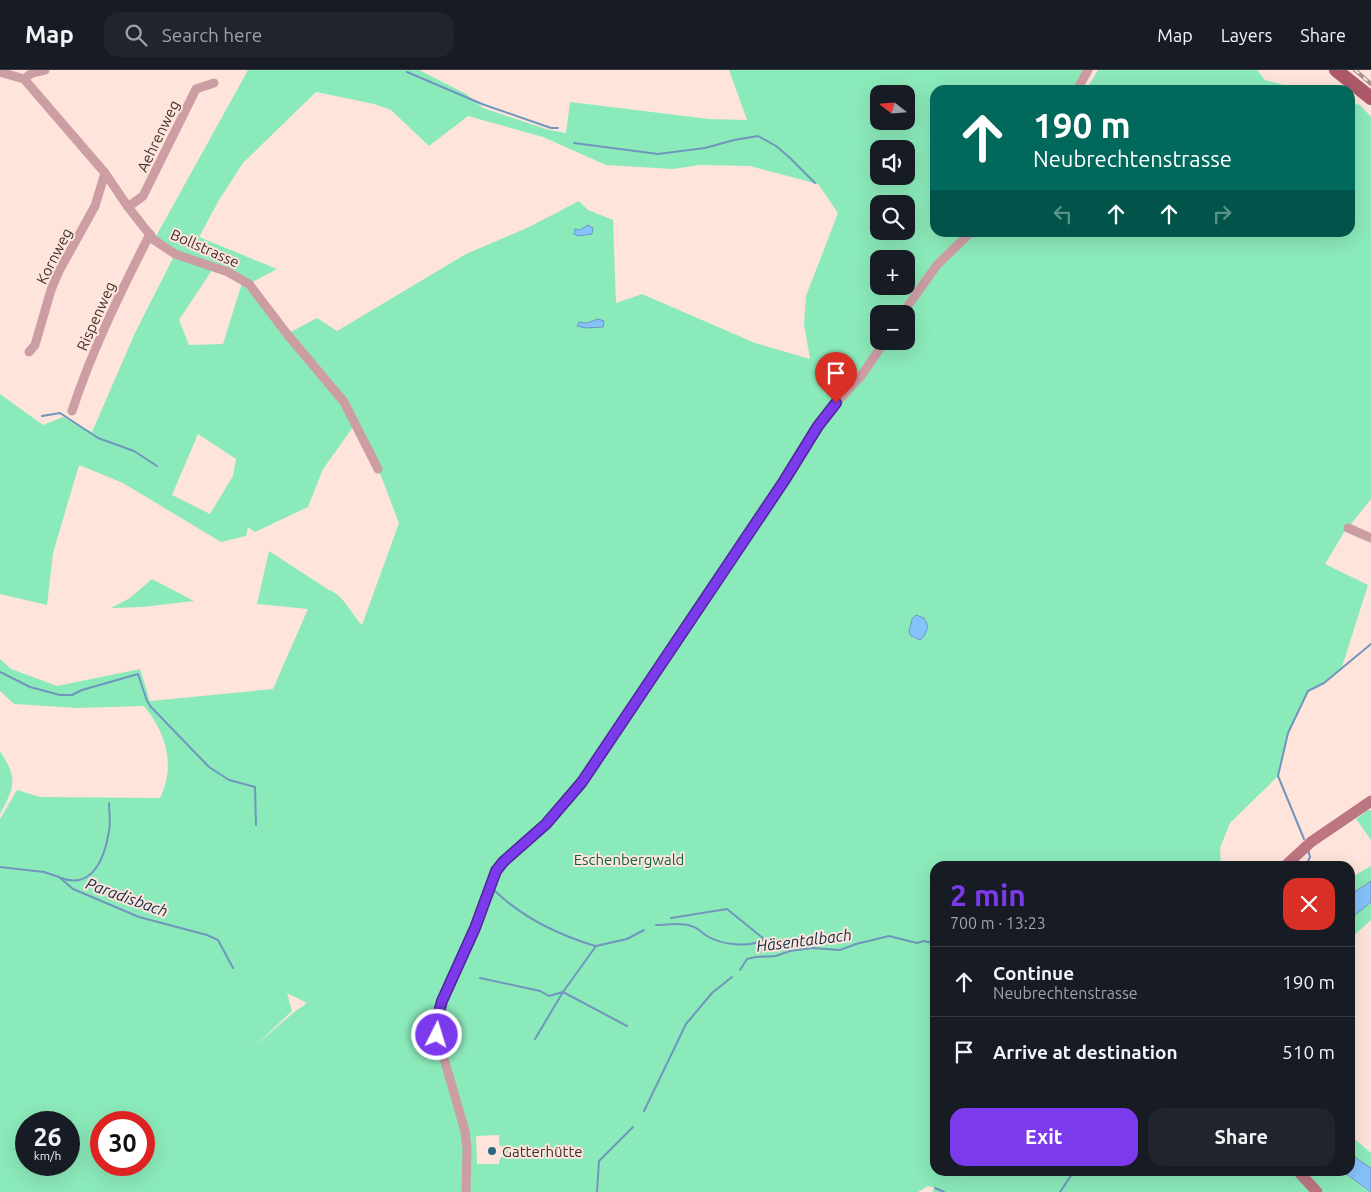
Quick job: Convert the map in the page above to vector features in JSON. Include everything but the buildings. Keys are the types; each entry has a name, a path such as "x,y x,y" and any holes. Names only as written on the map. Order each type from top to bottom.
{"main road":[{"path":"1336,70 1355,85"},
{"path":"1355,85 1371,98"}],"street":[{"path":"0,72 24,79 32,73 44,70"},
{"path":"1080,85 1088,70"},
{"name":"Bollstrasse","path":"24,79 105,173 128,207 154,240 175,254 228,272 249,284 287,334 344,402 378,469"},
{"name":"Aehrenweg","path":"128,207 143,196 196,89 214,83"},
{"name":"Kornweg","path":"29,352 35,345 54,284 95,206 105,173"},
{"name":"Rispenweg","path":"72,411 114,306 150,234"},
{"path":"908,305 937,265 966,237"},
{"path":"466,1192 466,1137 440,1046 437,1019 442,1001 475,928 496,871 503,862 553,816 585,778 784,481 818,426 860,376 879,350"},
{"path":"1348,528 1371,538"},
{"path":"1290,861 1310,842 1371,801"},
{"path":"1303,1176 1318,1192"}],"green space":[{"name":"Eschenbergwald","path":"248,70 419,70 466,94 483,108 549,130 566,133 570,102 709,119 747,120 729,70 1088,70 1080,85 930,85 930,237 1355,237 1355,104 1360,105 1371,117 1371,499 1343,534 1325,564 1368,585 1341,670 1324,683 1308,691 1288,733 1278,776 1230,823 1220,848 1221,861 930,861 930,1176 1349,1176 1370,1192 932,1192 935,1188 928,1186 918,1192 0,1192 0,819 17,790 40,797 160,798 165,786 168,762 163,738 152,716 144,706 78,708 14,704 0,691 0,659 11,669 57,686 140,669 150,701 273,689 308,609 257,604 269,551 339,596 362,625 399,523 381,476 356,423 323,469 308,507 255,532 248,527 246,536 221,542 123,483 79,465 53,553 47,605 0,594 0,394 43,425 63,417 92,432 135,333 175,254 154,240","holes":["316,92 374,104 391,110 429,146 468,116 543,137 606,165 673,169 700,165 750,166 818,184 838,213 806,296 804,324 810,359 755,343 642,294 616,303 613,220 588,210 579,201 529,227 466,254 337,331 317,318 287,334 242,283 223,344 189,345 179,320 212,270 249,284 277,269 199,237 219,200 243,163","198,434 236,459 233,476 210,514 172,495","915,616 928,626 925,635 921,639 915,639 910,635 910,625","287,993 307,1003 254,1047 292,1011","499,1135 499,1145 505,1148 499,1164 477,1164 476,1136"]},
{"path":"1098,70 1257,70 1265,80 1284,85 1089,85"},
{"path":"152,579 194,601 142,607 111,608 130,598"},
{"path":"0,751 10,769 12,782 9,796 0,814"},
{"path":"1368,810 1371,810 1371,840 1356,819"},
{"path":"1371,866 1371,881 1355,892 1355,875"},
{"path":"1371,902 1371,920 1355,934 1355,915"},
{"path":"1355,1139 1371,1153 1371,1168 1355,1157"}],"water":[{"path":"588,225 593,228 592,234 578,236 574,234 575,229 580,230"},
{"path":"598,319 604,321 603,327 586,328 577,326 579,322 587,323"},
{"path":"916,615 924,618 928,626 925,635 920,640 911,636 909,632 912,619"},
{"path":"1371,881 1371,902 1355,915 1355,892"},
{"path":"1355,1157 1371,1168 1371,1192 1349,1176 1355,1176"}],"waterway":[{"path":"407,72 482,104 551,128 558,128"},
{"path":"574,143 658,154 705,148 758,136 776,146 815,183"},
{"path":"42,416 60,413 98,438 134,451 157,466"},
{"path":"1304,839 1278,776 1288,733 1308,691 1324,683 1371,644"},
{"path":"0,672 30,687 60,695 72,695 82,690 138,674 147,701 151,707 209,767 229,780 255,787 256,825"},
{"path":"61,878 81,879 96,869 107,841 110,824 109,803"},
{"path":"1308,849 1310,857 1308,861"},
{"name":"Paradisbach","path":"0,867 44,872 59,877 73,889 139,917 207,935 218,940 233,968"},
{"path":"495,891 529,917 568,937 595,946"},
{"name":"Häsentalbach","path":"671,918 727,909 764,939 805,941"},
{"name":"Häsentalbach","path":"656,925 687,925 720,942 751,944 764,939"},
{"name":"Häsentalbach","path":"535,1039 563,992 596,946 627,939 644,930"},
{"name":"Häsentalbach","path":"740,970 747,959 776,956 790,951 812,948 840,950 889,936 917,943 924,941 930,942"},
{"name":"Häsentalbach","path":"644,1111 686,1024 712,993 732,977"},
{"path":"480,978 540,991 549,996 563,992 627,1026"},
{"path":"597,1192 599,1161 633,1127"},
{"path":"1060,1192 1071,1176"},
{"path":"935,1188 944,1192"}],"railway":[{"path":"1355,70 1371,84"}],"place":[{"name":"Gatterhütte","path":"492,1151"}],"route":[{"path":"437,1035 437,1019 442,1001 467,948 496,871 503,862 546,824 582,782 784,481 810,437 836,403"}]}
